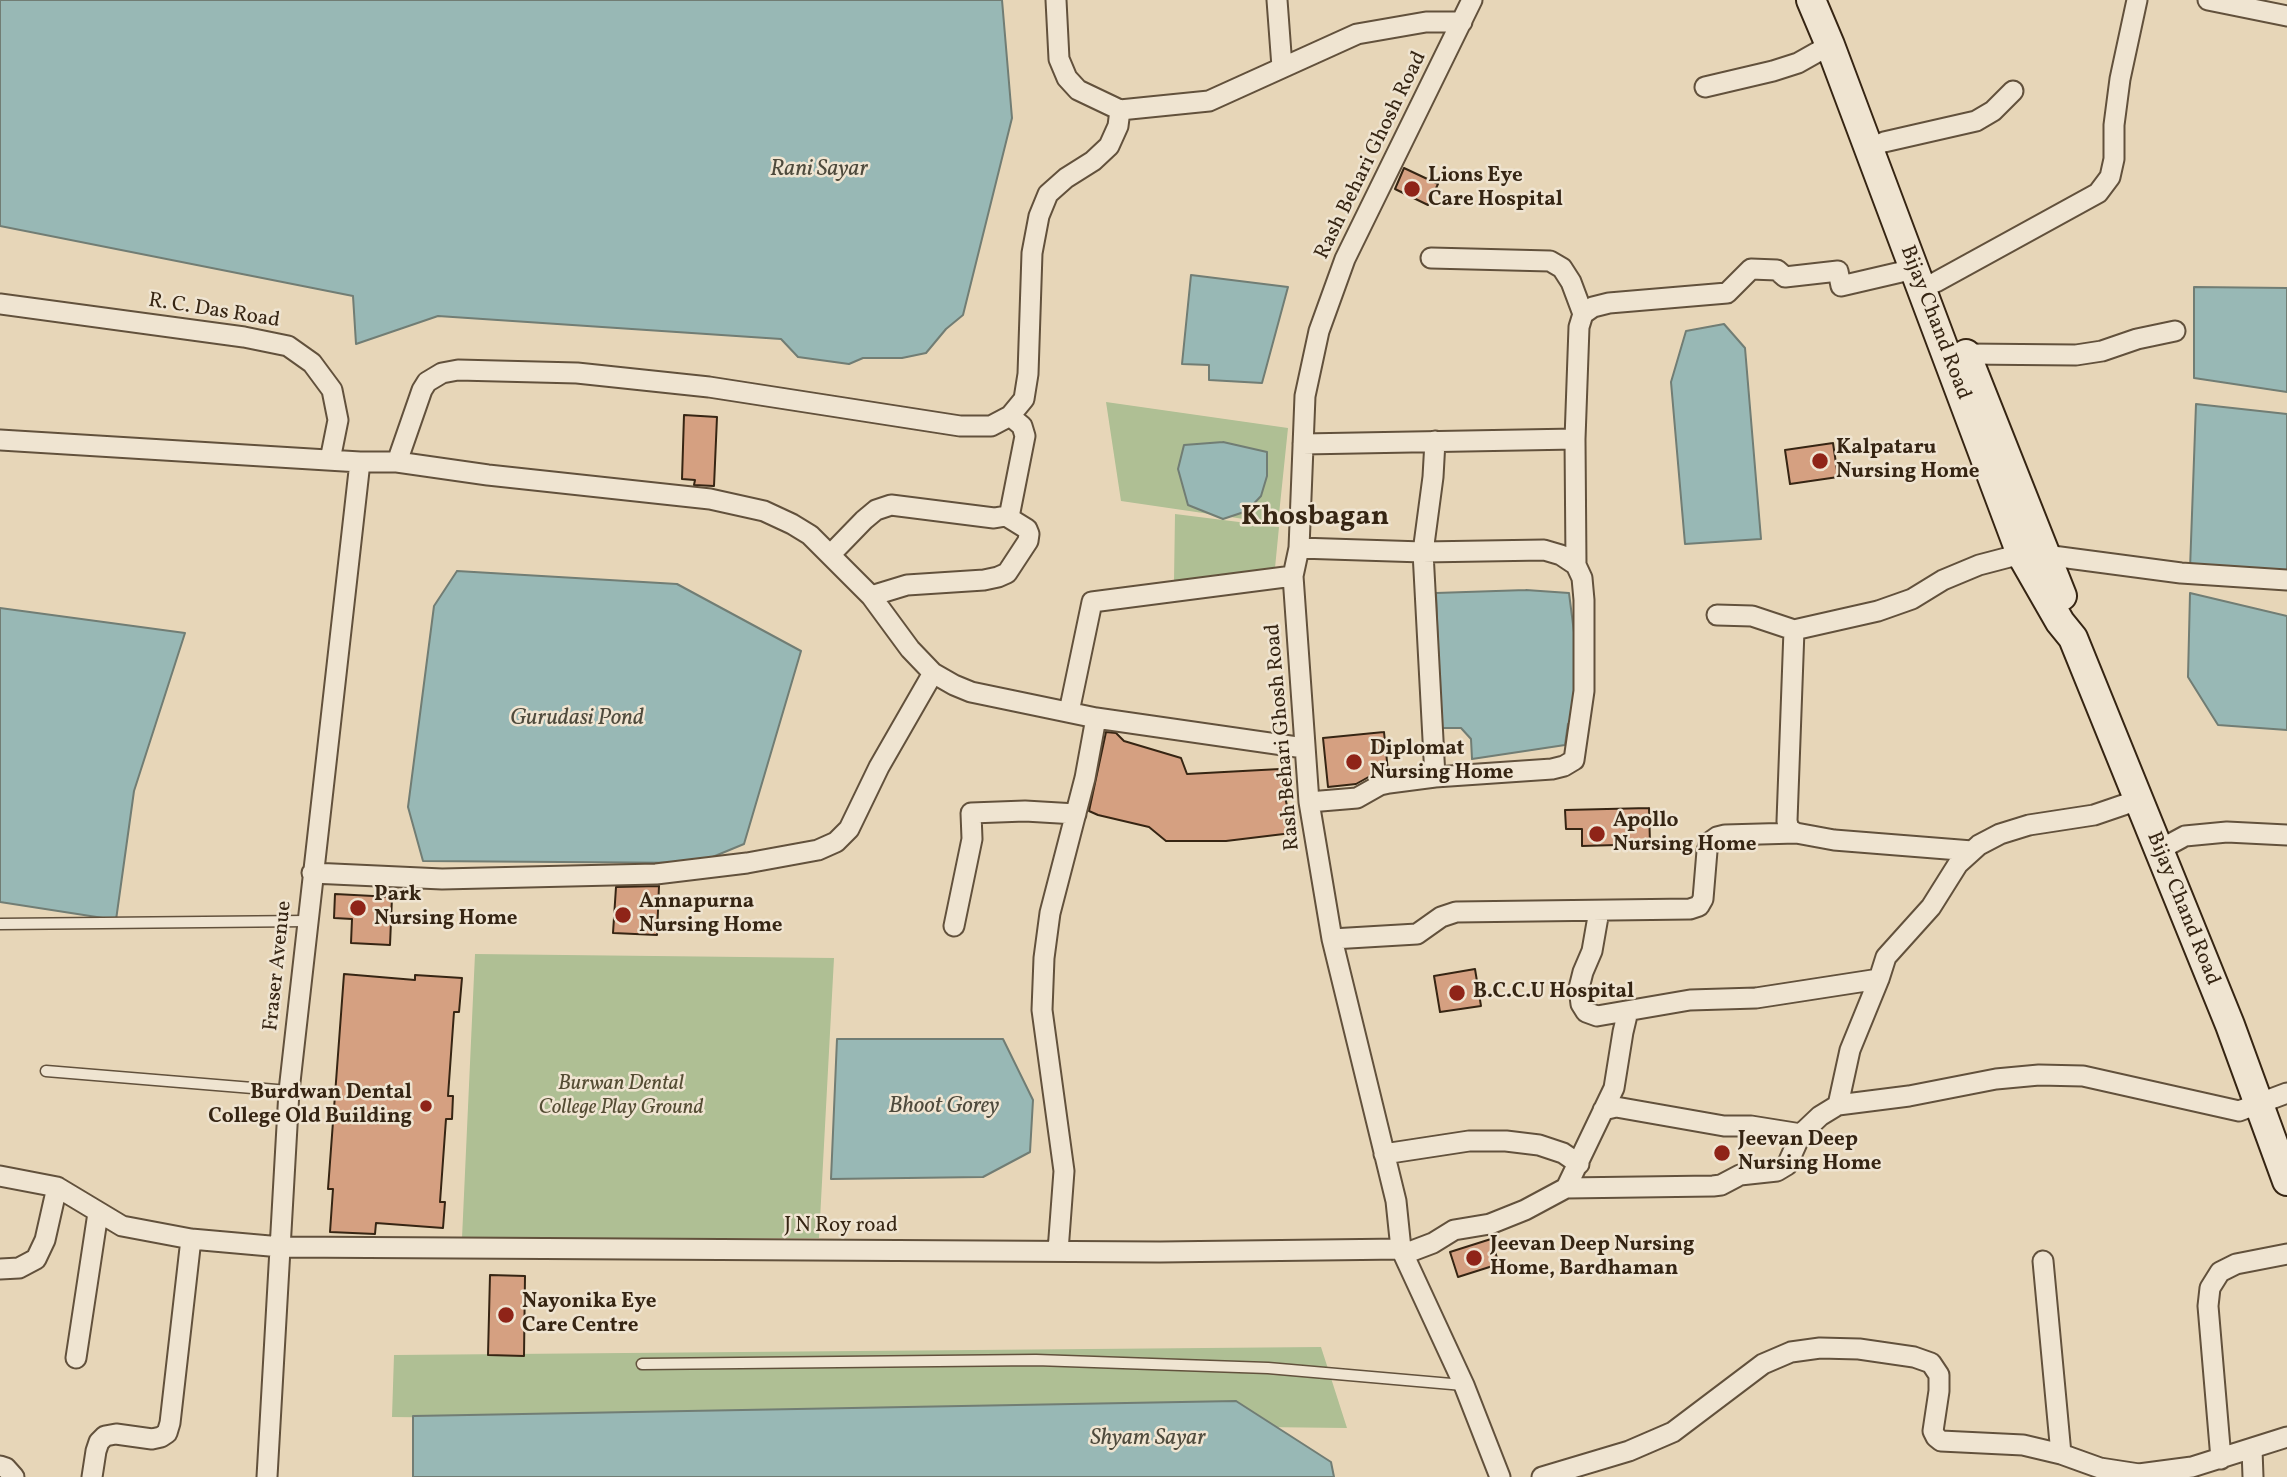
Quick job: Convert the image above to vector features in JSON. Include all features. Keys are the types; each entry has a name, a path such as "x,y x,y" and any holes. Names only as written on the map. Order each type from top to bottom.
{"main road":[{"name":"Bijay Chand Road","path":"1811,0 1925,276 2060,622 2073,638 2230,1025 2287,1181"},
{"name":"Bijay Chand Road","path":"1828,0 1884,142 1925,276 1966,354 2033,555"}],"street":[{"path":"1056,0 1059,59 1068,78 1078,90 1120,110 1209,101 1357,34 1426,22 1462,22"},
{"path":"1277,0 1282,67"},
{"name":"Rash Behari Ghosh Road","path":"1472,0 1345,259 1319,331 1305,396 1299,548 1293,576 1309,802 1332,939 1396,1201 1403,1252 1464,1385 1500,1477"},
{"path":"1583,314 1593,307 1609,303 1727,293 1751,269 1777,270 1785,277 1838,271 1841,286 1925,276 2098,193 2110,177 2114,159 2114,125 2120,79 2137,0"},
{"path":"2208,0 2287,16"},
{"path":"1705,87 1798,63 1830,45"},
{"path":"1884,142 1976,121 1993,111 2013,91"},
{"path":"397,462 427,382 442,373 458,370 577,373 709,387 960,426 991,426 1010,416 1024,399 1028,374 1032,253 1039,215 1048,194 1109,146 1118,126 1120,110"},
{"path":"1309,802 1357,798 1380,785 1435,777 1552,769 1574,760 1584,678 1584,600 1582,578 1576,565 1575,439 1579,327 1583,314 1572,282 1562,268 1549,261 1431,258"},
{"name":"R. C. Das Road","path":"0,304 244,337 288,346 312,363 332,390 338,420 330,460"},
{"path":"1966,354 2076,355 2102,351 2137,339 2175,331"},
{"path":"831,554 876,510 891,505 994,518 1006,516 1010,512 1025,436 1022,426 1010,416"},
{"path":"1303,444 1575,439"},
{"path":"0,440 397,462 488,475 710,499 764,511 810,535 831,554 872,596 910,649 933,673 954,685 971,692 1096,719 1304,748"},
{"path":"1434,442 1433,477 1423,552 1435,777"},
{"name":"Fraser Avenue","path":"267,1477 289,1091 360,462"},
{"path":"872,596 907,585 985,580 1007,573 1028,541 1029,534 1027,529 1006,516"},
{"path":"1299,548 1423,552 1544,551 1561,555 1576,565"},
{"path":"1717,615 1752,616 1794,630 1878,611 1912,599 1943,580 1979,565 2033,555 2181,573 2287,580"},
{"path":"1069,712 1092,601 1293,576"},
{"path":"1794,630 1787,821 1789,829 1796,833"},
{"path":"312,873 442,879 656,874 747,863 818,850 836,842 849,829 879,766 933,673"},
{"path":"1058,1251 1064,1171 1042,1010 1044,958 1050,913 1076,814 1096,719"},
{"path":"1838,1105 1850,1050 1886,957 1931,907 1958,864 1972,851 2000,834 2029,825 2094,815 2138,800"},
{"path":"954,926 972,839 971,813 1025,811 1076,814"},
{"path":"2159,850 2185,836 2227,832 2287,835"},
{"path":"1332,939 1417,934 1441,917 1456,912 1690,909 1699,906 1703,899 1707,851 1710,842 1717,836 1796,833 1834,840 1972,851"},
{"path":"1599,911 1597,932 1579,988 1581,1004 1586,1012 1597,1016 1690,1000 1756,998 1879,979"},
{"path":"1566,1188 1614,1088 1628,1011"},
{"path":"1403,1252 1433,1243 1454,1230 1490,1224 1525,1210 1566,1188 1721,1185 1740,1175 1777,1171 1787,1165 1801,1134 1838,1105 1909,1097 1969,1084 2039,1075 2083,1076 2239,1111 2287,1093"},
{"path":"1603,1111 1616,1107 1724,1126 1751,1126 1801,1134"},
{"path":"1384,1154 1469,1141 1506,1141 1551,1149 1563,1153 1579,1164"},
{"path":"0,1176 57,1187 44,1240 36,1259 19,1268 0,1269"},
{"name":"J N Roy road","path":"57,1187 122,1226 191,1239 281,1247 1403,1252"},
{"path":"76,1358 98,1213"},
{"path":"92,1477 96,1451 105,1436 116,1434 152,1439 167,1433 191,1239"},
{"path":"2221,1459 2208,1306 2210,1287 2221,1272 2236,1264 2287,1254"},
{"path":"2043,1261 2061,1454"},
{"path":"1542,1477 1629,1451 1673,1432 1763,1364 1791,1352 1819,1348 1859,1349 1914,1357 1931,1363 1939,1375 1933,1431 1941,1441 2023,1445 2061,1454 2100,1468 2139,1474 2192,1467 2287,1437"},
{"path":"2252,1449 2253,1477"},
{"path":"0,1466 6,1468 14,1477"}],"lane":[{"path":"0,924 307,921"},
{"path":"46,1071 289,1091"},
{"path":"642,1364 1036,1360 1268,1368 1464,1385"}],"green space":[{"path":"1106,402 1288,428 1278,524 1121,501"},
{"path":"1175,514 1279,527 1275,568 1174,581"},
{"name":"Burwan Dental College Play Ground","path":"475,954 834,958 819,1238 462,1238"},
{"path":"1321,1347 1347,1428 392,1417 394,1355"}],"water":[{"name":"Rani Sayar","path":"0,0 1002,0 1012,118 963,315 946,329 926,353 902,358 863,358 849,364 798,357 781,339 438,316 356,344 353,296 0,226"},
{"path":"1191,275 1288,287 1262,383 1209,380 1209,365 1182,364"},
{"path":"2194,287 2287,288 2287,392 2194,378"},
{"path":"1724,324 1745,348 1761,539 1685,544 1671,382 1686,331"},
{"path":"2196,404 2287,414 2287,577 2190,569"},
{"path":"1223,442 1267,452 1267,476 1261,496 1247,511 1223,519 1188,505 1178,469 1184,445"},
{"name":"Gurudasi Pond","path":"457,571 677,584 801,651 744,844 698,863 423,861 408,807 434,606"},
{"path":"1526,590 1569,593 1575,640 1577,721 1568,724 1565,745 1472,759 1471,739 1461,728 1441,728 1436,593"},
{"path":"2190,593 2287,616 2287,730 2218,725 2188,677"},
{"path":"0,608 185,633 134,791 116,920 0,902"},
{"name":"Bhoot Gorey","path":"837,1039 1003,1039 1033,1100 1030,1152 983,1177 831,1179"},
{"name":"Shyam Sayar","path":"1236,1401 1331,1462 1334,1477 413,1477 413,1416"}],"building":[{"path":"1404,168 1438,184 1428,205 1395,189"},
{"path":"684,415 717,417 714,486 694,485 695,480 682,479"},
{"path":"1833,443 1838,477 1790,484 1785,450"},
{"path":"1106,732 1116,733 1124,741 1181,758 1187,774 1280,769 1292,833 1226,841 1166,841 1149,827 1089,811"},
{"path":"1384,732 1388,771 1374,774 1356,784 1328,787 1323,738"},
{"path":"1649,808 1650,844 1582,846 1582,829 1566,829 1565,810"},
{"path":"659,886 657,935 613,933 616,887"},
{"path":"335,894 392,897 390,945 351,943 352,919 334,918"},
{"path":"1475,969 1481,1006 1440,1012 1434,976"},
{"path":"344,974 415,980 415,975 462,978 459,1012 454,1012 448,1096 453,1096 452,1119 446,1119 440,1202 445,1202 443,1228 376,1223 375,1234 330,1232 333,1189 328,1189"},
{"path":"1491,1239 1499,1264 1458,1277 1450,1252"},
{"path":"490,1275 525,1276 524,1356 488,1355"}],"place":[{"name":"Lions Eye Care Hospital","path":"1412,189"},
{"name":"Kalpataru Nursing Home","path":"1820,461"},
{"name":"Diplomat Nursing Home","path":"1354,762"},
{"name":"Apollo Nursing Home","path":"1597,834"},
{"name":"Park Nursing Home","path":"358,908"},
{"name":"Annapurna Nursing Home","path":"623,915"},
{"name":"B.C.C.U Hospital","path":"1457,993"},
{"name":"Burdwan Dental College Old Building","path":"426,1106"},
{"name":"Jeevan Deep Nursing Home","path":"1722,1153"},
{"name":"Jeevan Deep Nursing Home, Bardhaman","path":"1474,1258"},
{"name":"Nayonika Eye Care Centre","path":"506,1315"}],"district":[{"name":"Khosbagan","path":"1315,519"}]}
